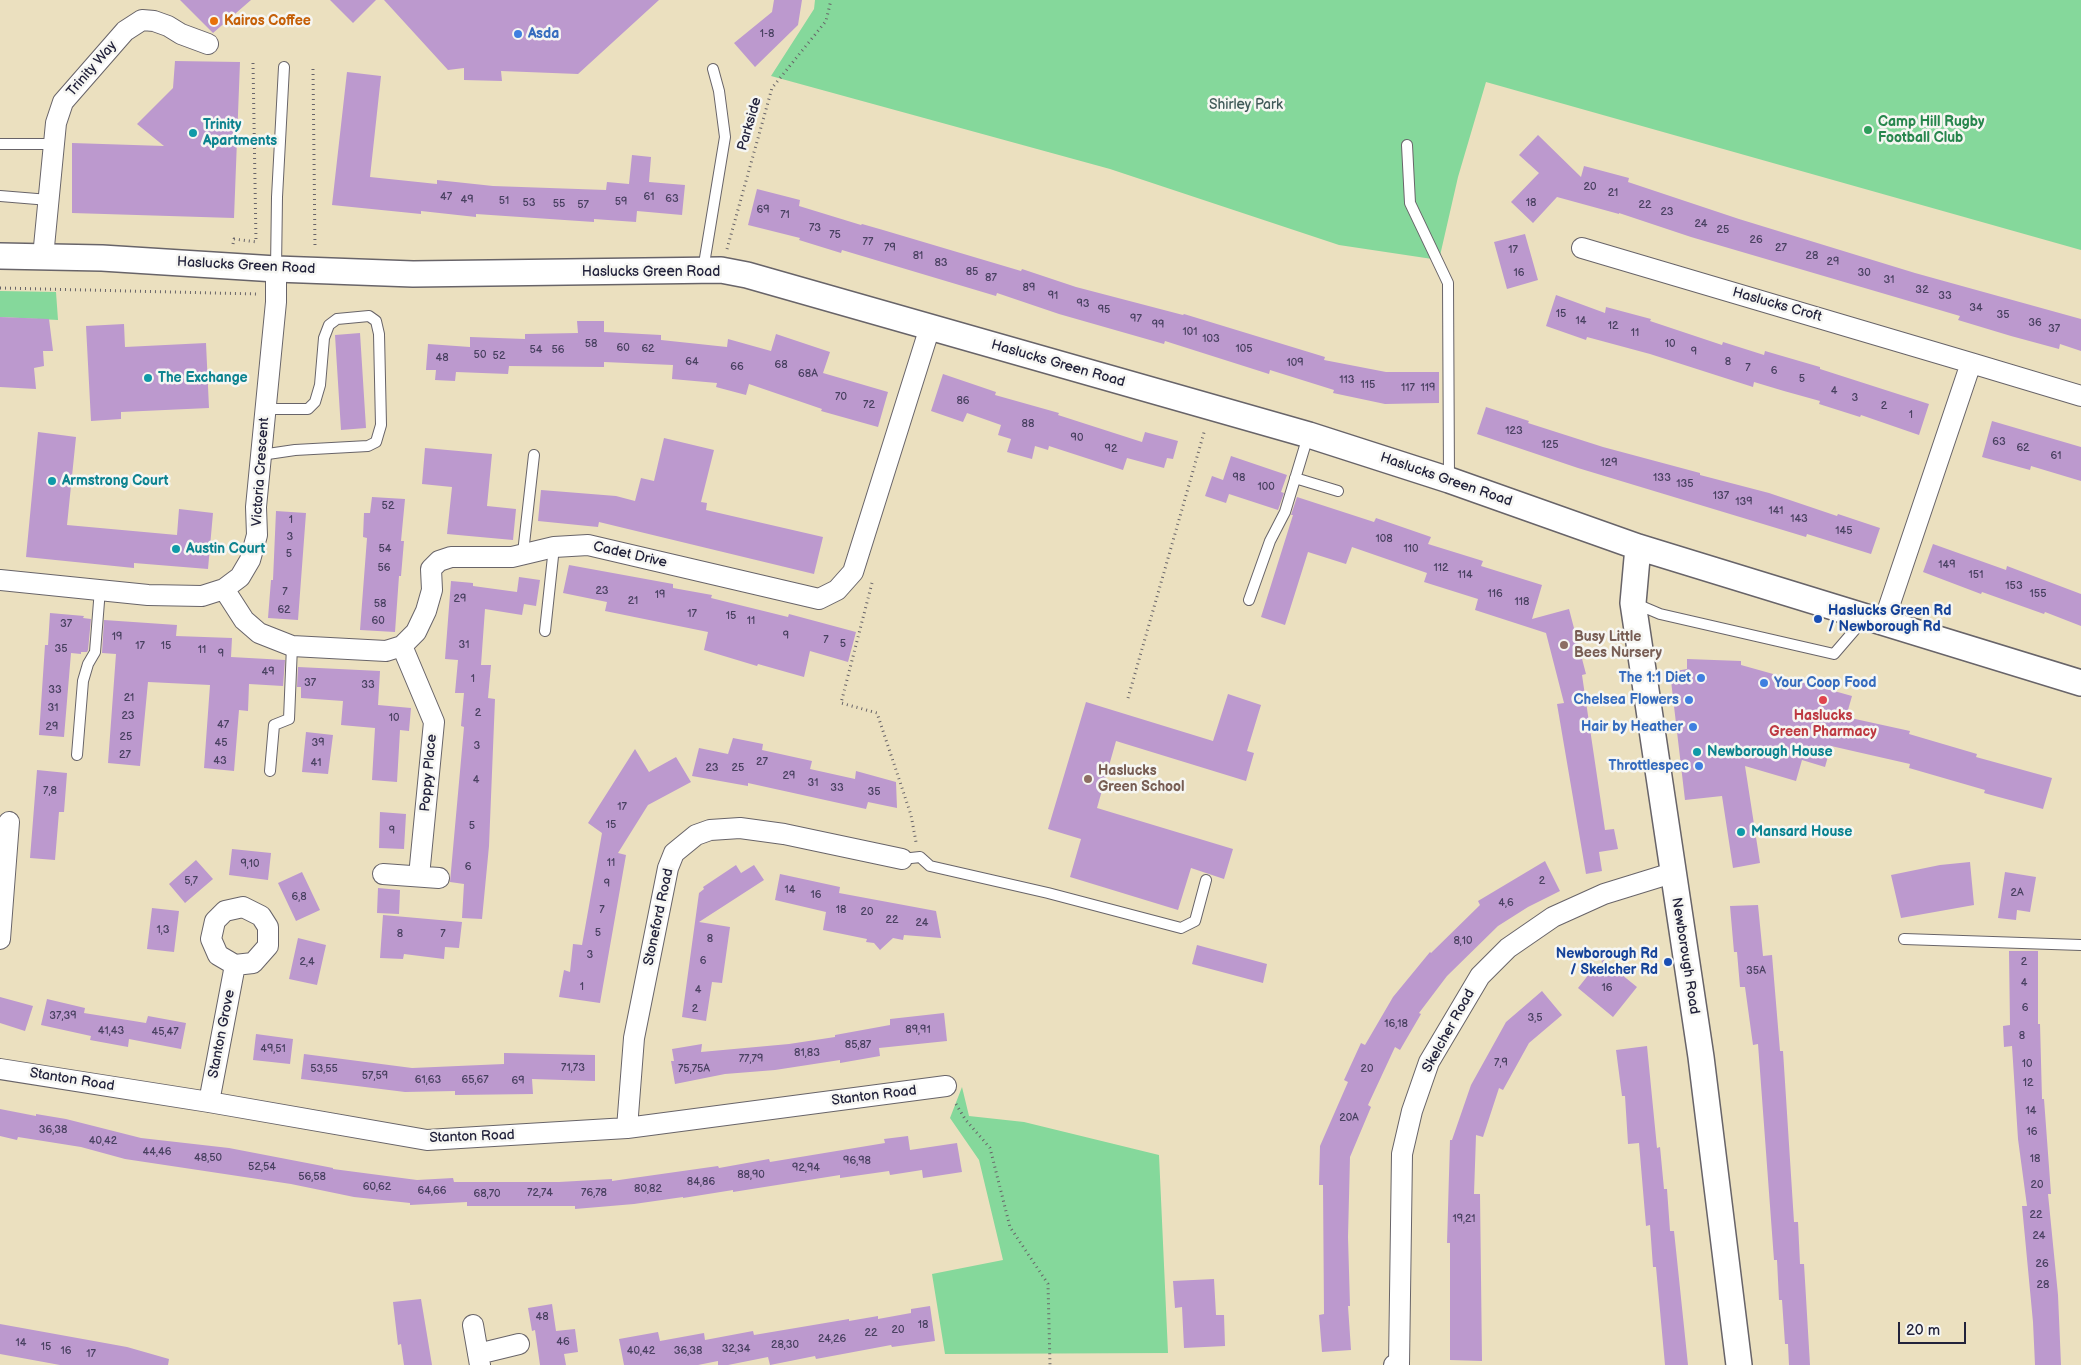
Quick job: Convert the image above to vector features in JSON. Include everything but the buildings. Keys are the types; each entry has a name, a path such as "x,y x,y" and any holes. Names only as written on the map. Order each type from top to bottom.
{"street":[{"name":"Trinity Way","path":"43,257 56,123 63,102 125,31 142,20 154,21 168,26 181,34 208,44"},
{"name":"Haslucks Croft","path":"1582,248 2081,396"},
{"name":"Haslucks Green Road","path":"0,256 102,258 276,269 413,274 712,270 747,275 1309,434 1449,480 1638,547 2081,683"},
{"name":"Victoria Crescent","path":"0,580 148,594 202,596 224,589 240,578 250,560 257,535 256,507 276,294 276,269"},
{"name":"Cadet Drive","path":"402,646 416,632 426,611 432,590 431,569 439,561 451,557 512,557 554,547 588,546 819,598 837,590 854,572 930,327"},
{"path":"1874,621 1971,363"},
{"name":"Newborough Road","path":"1638,547 1632,603 1701,1056 1738,1365"},
{"path":"224,589 244,620 259,633 292,646 386,651 402,646"},
{"name":"Poppy Place","path":"402,646 434,722 419,876"},
{"path":"0,939 3,857 9,822"},
{"name":"Stoneford Road","path":"627,1128 634,1038 668,868 674,852 696,835 710,830 740,828 784,834 911,858"},
{"name":"Skelcher Road","path":"1399,1365 1402,1154 1412,1111 1429,1062 1480,976 1508,948 1553,917 1604,894 1672,873"},
{"path":"383,874 439,878"},
{"name":"Stanton Grove","path":"210,1102 236,965"},
{"name":"Stanton Road","path":"0,1069 210,1102 427,1140 627,1128 946,1086"},
{"path":"474,1325 479,1360 520,1344"},
{"path":"1394,1365 1399,1365"}],"lane":[{"path":"276,269 277,197 284,67"},
{"path":"712,270 725,137 719,91 713,69"},
{"path":"0,144 54,144"},
{"path":"1407,145 1410,203 1448,283 1449,480"},
{"path":"0,196 49,200"},
{"path":"261,455 295,450 368,446 376,442 381,425 379,334 376,321 368,316 337,319 329,325 324,338 320,384 315,402 308,409 266,409"},
{"path":"1249,600 1270,540 1285,512 1309,434"},
{"path":"523,553 534,455"},
{"path":"1295,478 1338,491"},
{"path":"545,631 554,547"},
{"path":"77,755 83,681 88,664 95,652 100,589"},
{"path":"1632,603 1660,614 1834,654 1874,621"},
{"path":"270,771 274,725 289,719 292,646"},
{"path":"911,858 930,866 1048,892 1181,928 1195,921 1206,880"},
{"path":"1904,939 2081,944"}],"path":[{"name":"Parkside","path":"712,270 772,88 826,21 831,0"},
{"path":"253,63 256,242"},
{"path":"313,70 315,245"},
{"path":"0,288 276,294"},
{"path":"1128,698 1212,407"},
{"path":"874,577 841,702 877,713 910,815 911,858"},
{"path":"946,1086 965,1119 990,1148 1010,1227 1048,1284 1050,1365"}],"green space":[{"name":"Shirley Park","path":"815,0 2081,0 2081,250 1486,82 1458,177 1439,260 1339,245 1110,169 771,76 814,9"},
{"path":"0,291 56,292 58,320 0,317"},
{"path":"962,1087 969,1116 1024,1122 1159,1155 1168,1353 945,1354 932,1274 1003,1260 979,1160 950,1118"}],"place":[{"name":"Kairos Coffee","path":"214,21"},
{"name":"Asda","path":"518,34"},
{"name":"Camp Hill Rugby Football Club","path":"1868,130"},
{"name":"Trinity Apartments","path":"193,133"},
{"name":"The Exchange","path":"148,378"},
{"name":"Armstrong Court","path":"52,481"},
{"name":"Austin Court","path":"176,549"},
{"name":"Haslucks Green Rd / Newborough Rd","path":"1818,619"},
{"name":"Busy Little Bees Nursery","path":"1564,645"},
{"name":"The 1:1 Diet","path":"1701,678"},
{"name":"Your Coop Food","path":"1764,683"},
{"name":"Chelsea Flowers","path":"1689,700"},
{"name":"Haslucks Green Pharmacy","path":"1823,700"},
{"name":"Hair by Heather","path":"1693,727"},
{"name":"Newborough House","path":"1697,752"},
{"name":"Throttlespec","path":"1699,766"},
{"name":"Haslucks Green School","path":"1088,779"},
{"name":"Mansard House","path":"1741,832"},
{"name":"Newborough Rd / Skelcher Rd","path":"1668,962"}]}
